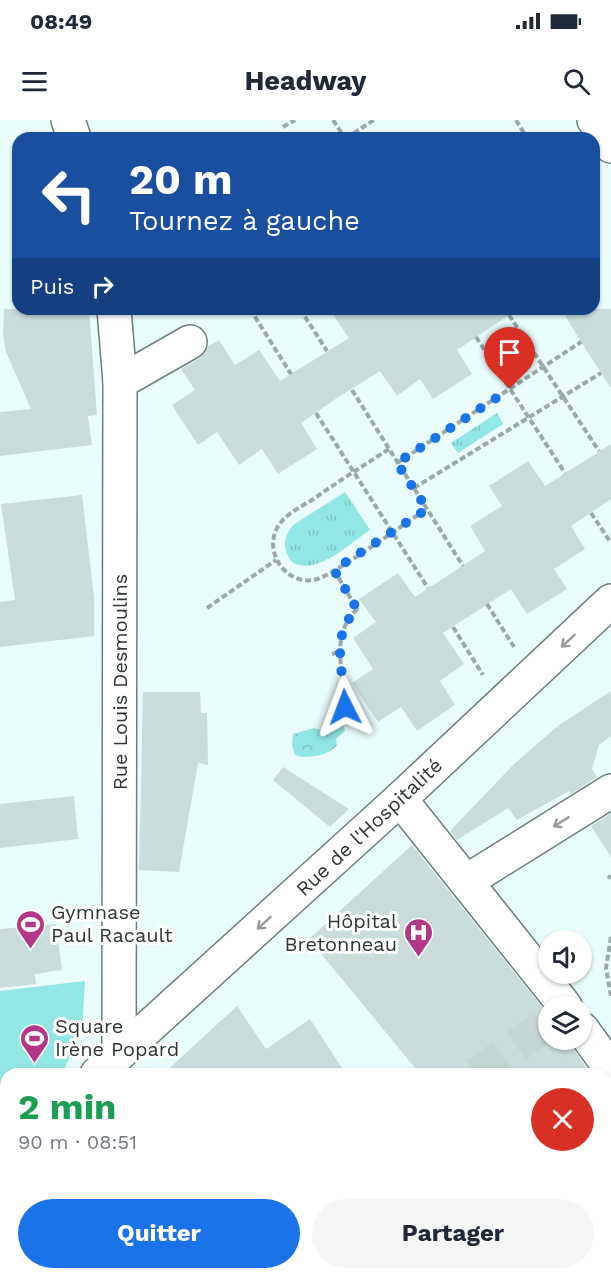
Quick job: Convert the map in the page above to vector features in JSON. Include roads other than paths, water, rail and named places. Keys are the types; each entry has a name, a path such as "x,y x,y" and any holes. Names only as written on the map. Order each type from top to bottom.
{"street":[{"path":"594,120 611,146"},
{"name":"Rue Louis Desmoulins","path":"108,1064 120,382 114,315"},
{"path":"120,382 190,342"},
{"name":"Rue de l'Hospitalité","path":"108,1064 400,799 611,602"},
{"path":"467,881 611,791"},
{"path":"400,799 557,996"},
{"path":"592,1043 610,1068"}],"tunnel":[{"path":"485,1068 538,1031"}],"place":[{"name":"Gymnase Paul Racault","path":"30,950"},
{"name":"Hôpital Bretonneau","path":"418,958"},
{"name":"Square Irène Popard","path":"34,1064"}]}
